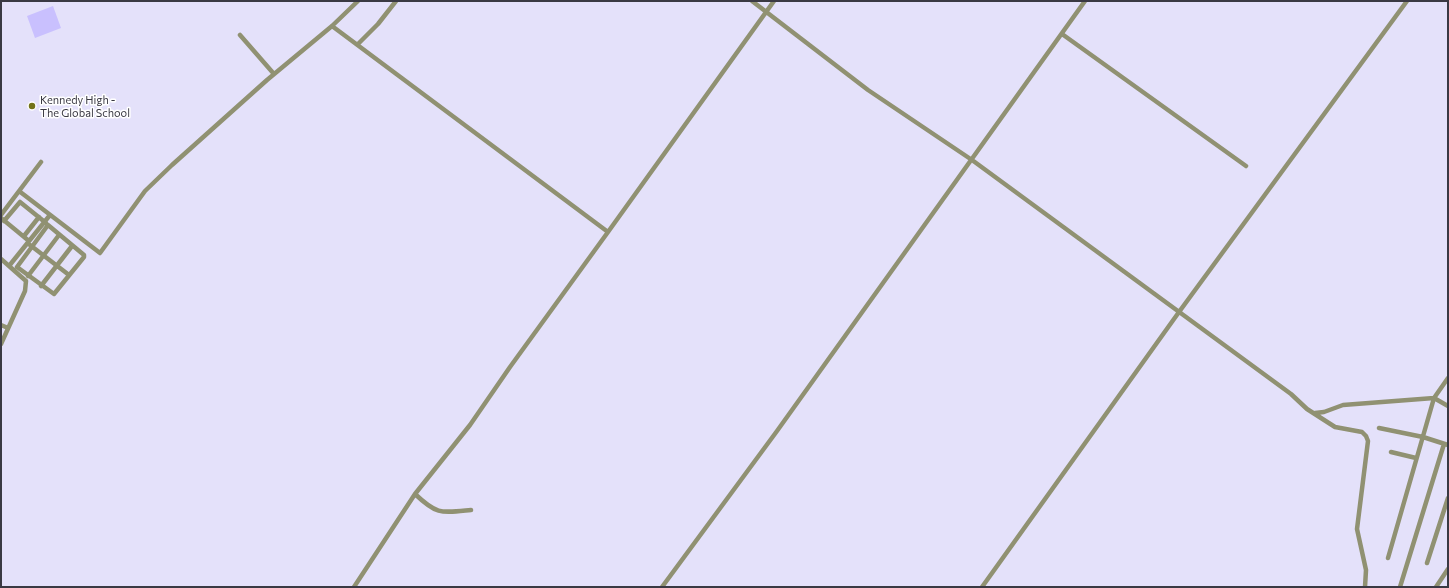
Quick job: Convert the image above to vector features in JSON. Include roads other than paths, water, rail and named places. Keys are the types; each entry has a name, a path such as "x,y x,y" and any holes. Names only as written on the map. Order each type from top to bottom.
{"street":[{"path":"19,191 100,253 145,192 177,160 274,74 332,26 358,1"},
{"path":"358,44 378,24 396,1"},
{"path":"752,1 868,90 972,160 1315,413 1335,427 1362,432 1368,440 1357,529 1366,570 1365,587"},
{"path":"354,587 415,494 470,425 510,367 774,1"},
{"path":"662,587 778,431 1085,1"},
{"path":"982,587 1179,312 1407,1"},
{"path":"332,26 608,232"},
{"path":"1062,34 1246,166"},
{"path":"240,35 274,74"},
{"path":"1,215 41,162"},
{"path":"50,214 46,223 32,246 17,267 41,286 54,294 84,257 84,255 46,223 19,202 2,220 24,236 32,246 69,275"},
{"path":"24,236 39,218"},
{"path":"9,266 28,242 46,223"},
{"path":"28,276 59,235"},
{"path":"41,286 72,246"},
{"path":"1,344 25,291 26,281 2,260"},
{"path":"1,266 2,260"},
{"path":"1,325 8,328"},
{"path":"1388,558 1434,398 1448,378"},
{"path":"1315,413 1334,409 1343,405 1434,398 1448,406"},
{"path":"1379,428 1423,437 1446,445 1400,587"},
{"path":"1391,452 1416,458"},
{"path":"415,494 428,506 438,511 447,512 471,510"},
{"path":"1427,563 1448,498"},
{"path":"1436,587 1448,570"}],"place":[{"name":"Kennedy High - The Global School","path":"32,106"}]}
